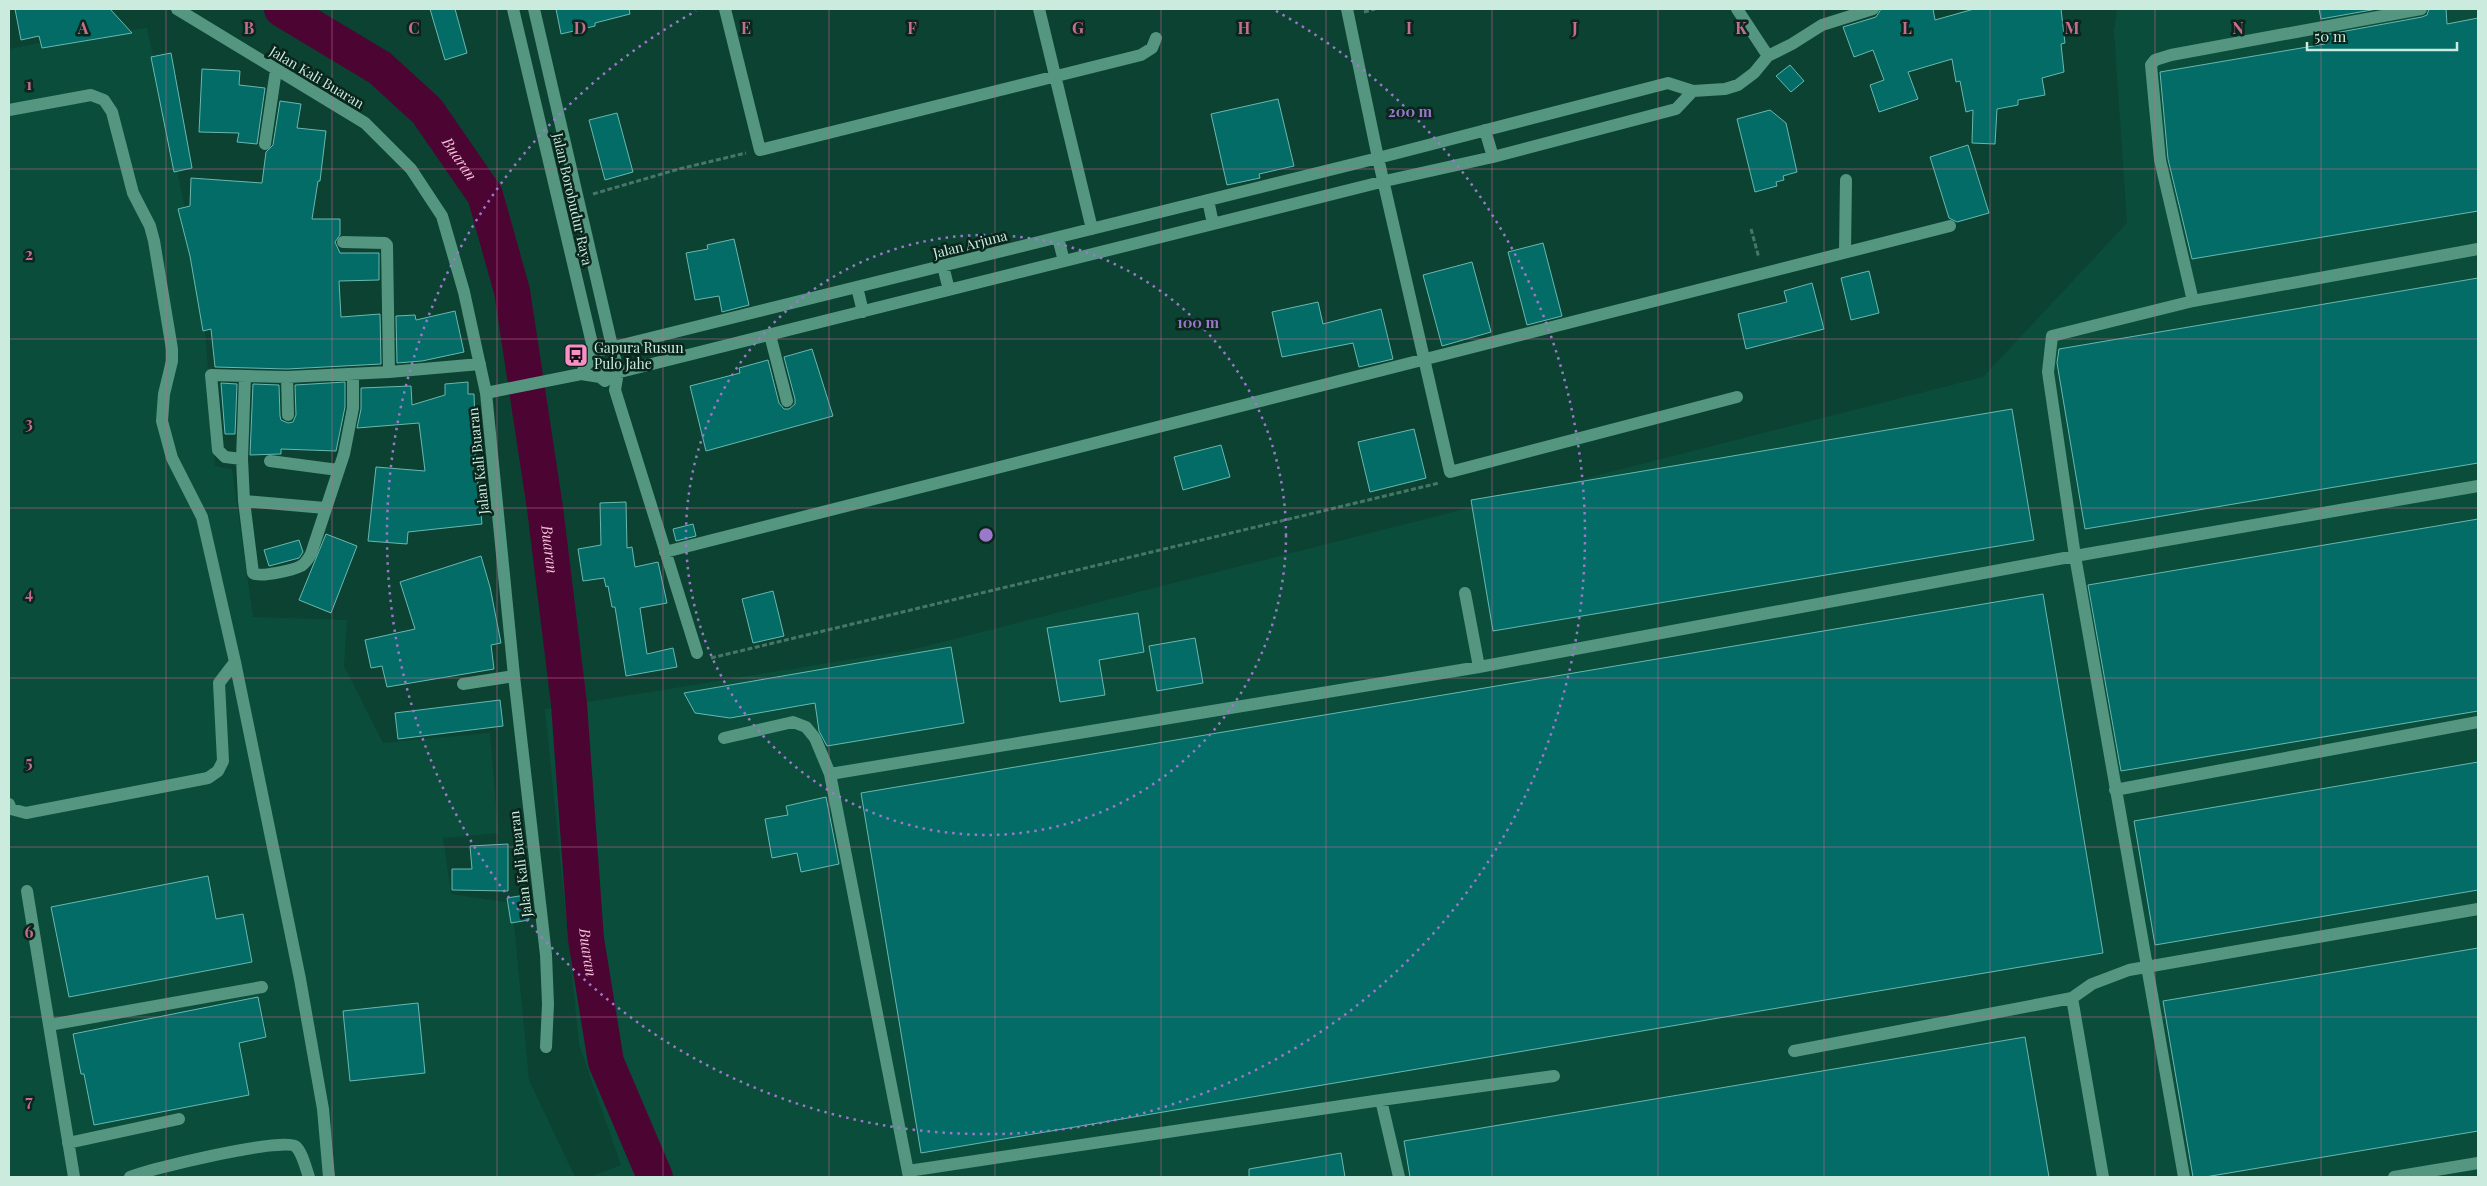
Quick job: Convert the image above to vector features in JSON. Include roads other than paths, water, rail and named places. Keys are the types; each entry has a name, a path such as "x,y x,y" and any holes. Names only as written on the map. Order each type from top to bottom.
{"street":[{"name":"Jalan Kali Buaran","path":"177,9 365,123 412,169 442,216 464,292 480,364 491,392 514,676 546,955 548,1004 546,1047"},
{"name":"Jalan Borobudur Raya","path":"513,9 600,377"},
{"name":"Jalan Borobudur Raya","path":"534,9 618,372 615,390 697,653"},
{"path":"725,9 760,150 1055,78 1141,54 1152,48 1156,38"},
{"path":"1039,9 1092,229"},
{"path":"1347,9 1378,158 1385,181 1450,472 1737,397"},
{"path":"1737,9 1768,56"},
{"path":"491,392 581,374 600,377 1385,181 1492,157 1676,109 1693,91 1725,89 1738,85 1754,73 1768,56 1792,44 1822,24 1873,9"},
{"path":"2193,301 2160,160 2151,65 2155,60 2171,55 2421,9"},
{"path":"265,144 276,70"},
{"name":"Jalan Arjuna","path":"594,352 1378,158 1668,83 1693,91"},
{"path":"9,110 91,95 104,100 112,112 132,193 150,226 172,349 172,361 164,394 162,421 172,458 202,517 235,662 306,1016 323,1110 329,1177"},
{"path":"542,130 561,127"},
{"path":"1485,130 1492,157"},
{"path":"1845,252 1846,180"},
{"path":"1208,200 1213,224"},
{"path":"666,552 1950,226"},
{"path":"1058,238 1064,261"},
{"path":"343,242 385,243 387,245 389,372"},
{"path":"2184,1177 2075,556 2048,372 2052,336 2193,301 2478,249"},
{"path":"942,266 949,290"},
{"path":"857,287 863,312"},
{"path":"770,335 787,401"},
{"path":"581,374 594,352"},
{"path":"242,459 225,457 218,450 211,375 287,377 389,372 480,364"},
{"path":"245,376 242,459 244,501 253,573 257,575 299,567 306,562 311,554 344,454 353,408 354,374"},
{"path":"287,377 288,415"},
{"path":"600,377 615,390"},
{"path":"270,461 338,470"},
{"path":"830,774 1478,667 2075,556 2478,486"},
{"path":"244,501 325,508"},
{"path":"1466,593 1478,667"},
{"path":"9,804 11,809 26,813 208,778 218,771 223,761 219,683 235,662"},
{"path":"463,684 514,676"},
{"path":"724,738 793,722 806,727 814,738 830,774 908,1174 1381,1100 1554,1076"},
{"path":"2115,790 2478,722"},
{"path":"27,891 74,1177"},
{"path":"1794,1051 2072,998 2092,984 2129,970 2148,966 2478,909"},
{"path":"49,1025 262,988"},
{"path":"2072,998 2103,1177"},
{"path":"1381,1100 1398,1177"},
{"path":"68,1143 179,1120"},
{"path":"130,1177 227,1153 283,1143 294,1145 298,1150 309,1177"},
{"path":"2394,1177 2478,1163"}],"waterway":[{"name":"Buaran","path":"282,9 380,68 427,111 485,195 512,291 545,508 569,704 586,939 606,1062 655,1177"}],"place":[{"name":"Gapura Rusun Pulo Jahe","path":"576,355"}]}
